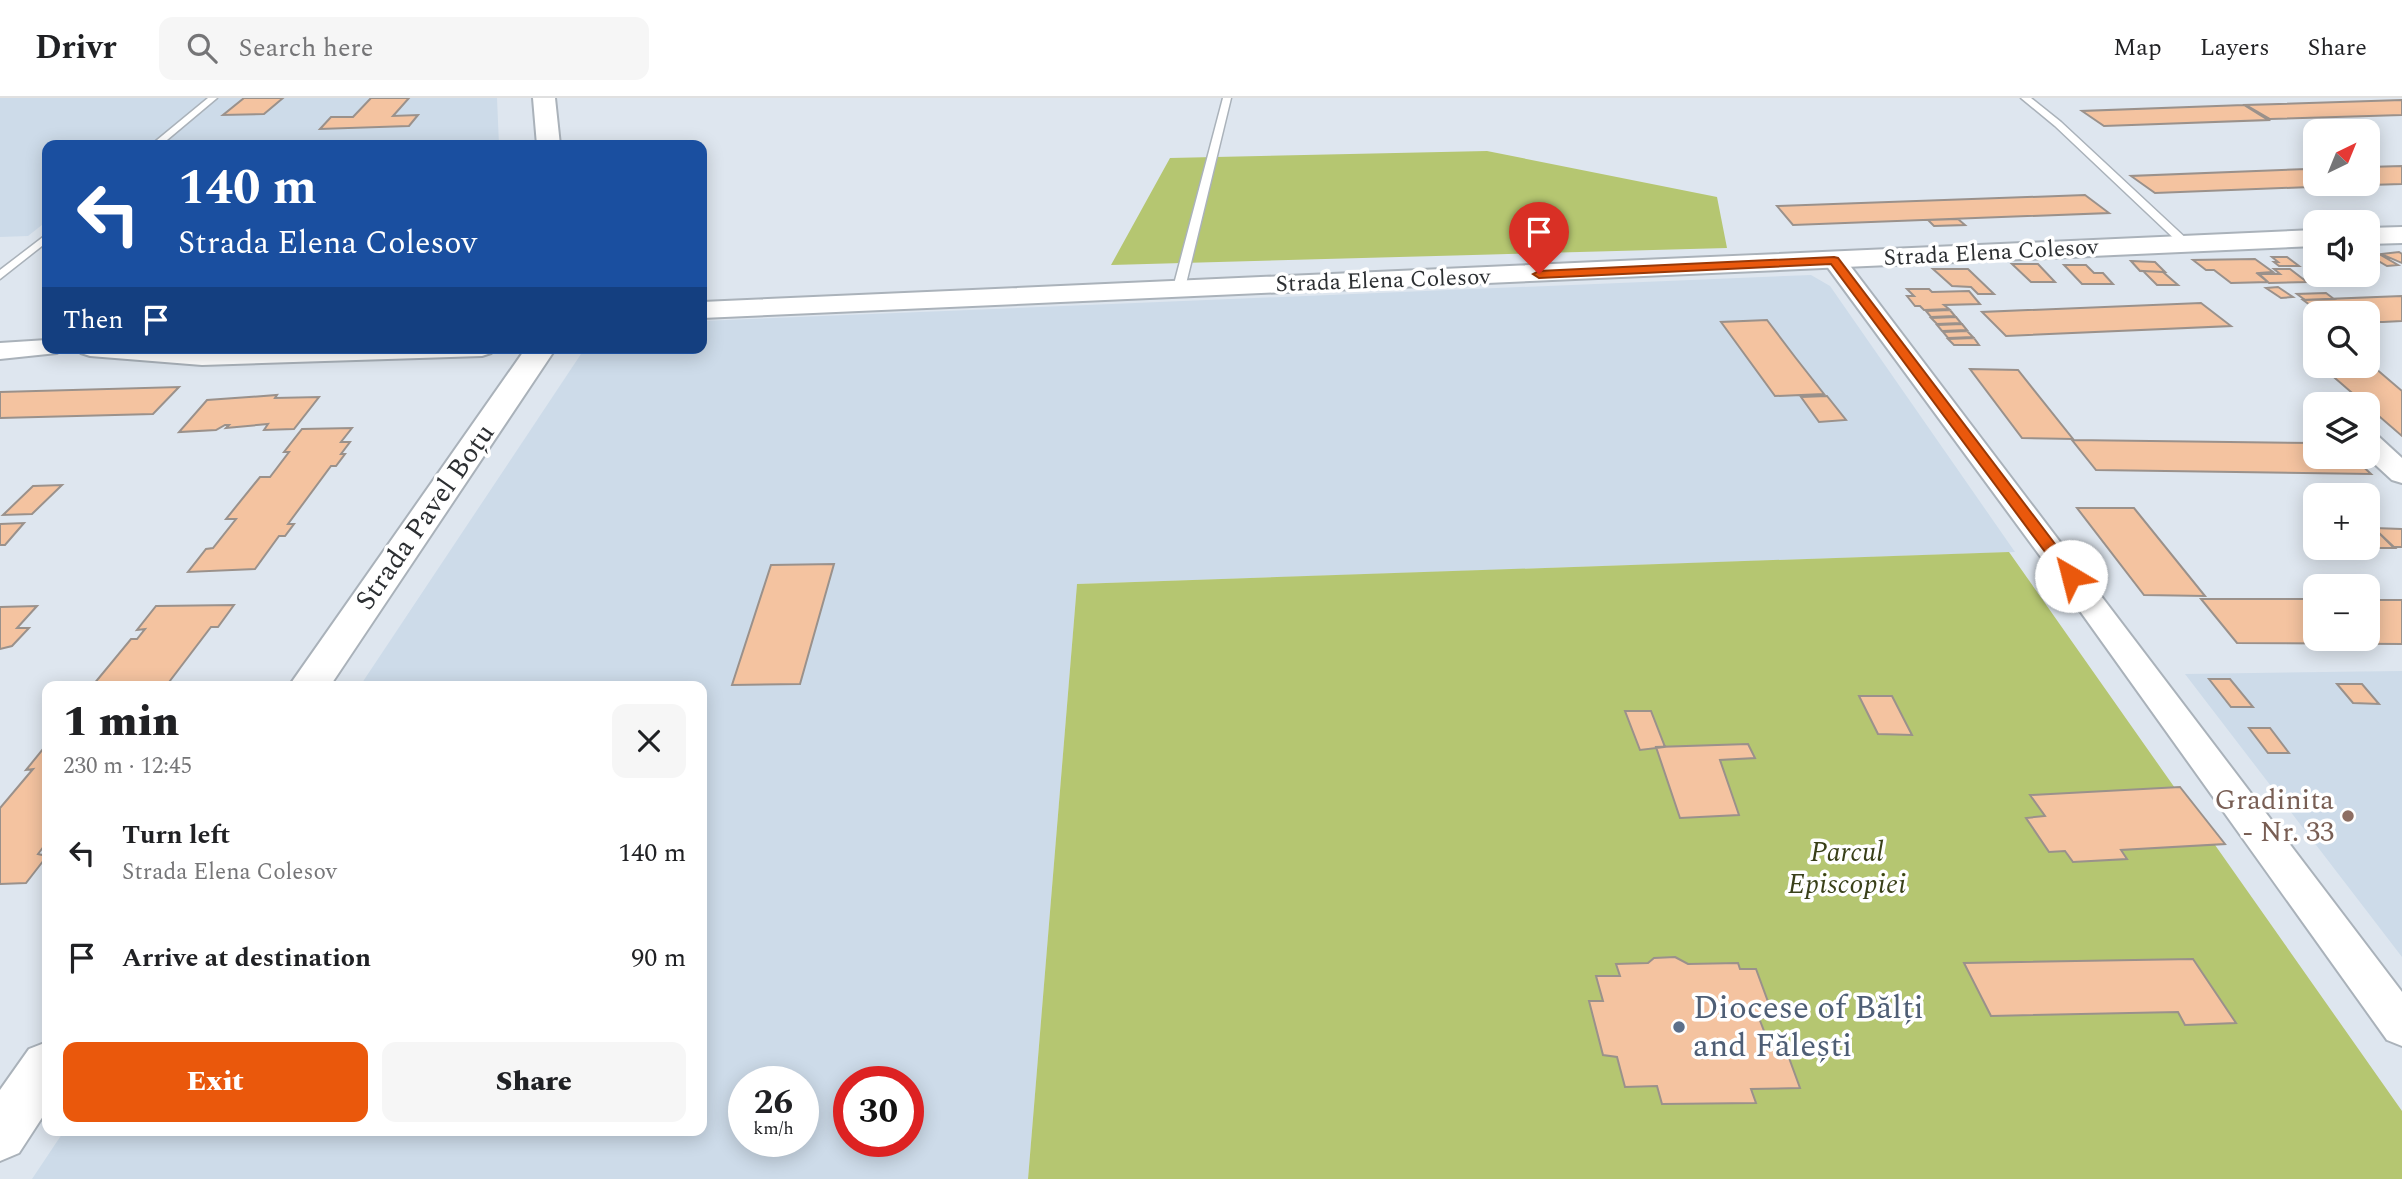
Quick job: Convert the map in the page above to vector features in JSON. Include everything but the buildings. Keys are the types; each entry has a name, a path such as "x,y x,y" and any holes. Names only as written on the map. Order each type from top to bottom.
{"street":[{"path":"544,98 549,140"},
{"path":"2380,236 2402,235"},
{"name":"Strada Elena Colesov","path":"707,310 2303,239"},
{"path":"1834,260 2080,588 2402,1026"},
{"path":"0,351 42,348"},
{"path":"170,354 210,357 301,354"},
{"name":"Strada Pavel Boțu","path":"312,681 537,354"},
{"path":"2380,453 2402,474"},
{"path":"0,1135 42,1073"}],"lane":[{"path":"162,140 213,98"},
{"path":"1179,288 1227,98"},
{"path":"2025,98 2058,124 2186,244"},
{"path":"0,276 42,241"}],"shaded area":[{"path":"0,98 497,98 499,140 42,140 42,225 28,236 0,237"},
{"path":"1811,275 1830,286 2015,552 1077,584 1028,1179 32,1179 61,1136 707,1136 707,681 363,681 581,354 707,354 707,321"},
{"name":"Gradinita - Nr. 33","path":"2402,671 2402,957 2185,674"}],"green space":[{"path":"1487,151 1717,197 1727,248 1111,265 1170,158"},
{"name":"Parcul Episcopiei","path":"2009,552 2402,1111 2402,1179 1028,1179 1077,584"}],"place":[{"name":"Gradinita - Nr. 33","path":"2348,816"},
{"name":"Diocese of Bălți and Fălești","path":"1679,1027"}],"route":[{"path":"1539,274 1834,260 2071,576"}]}
